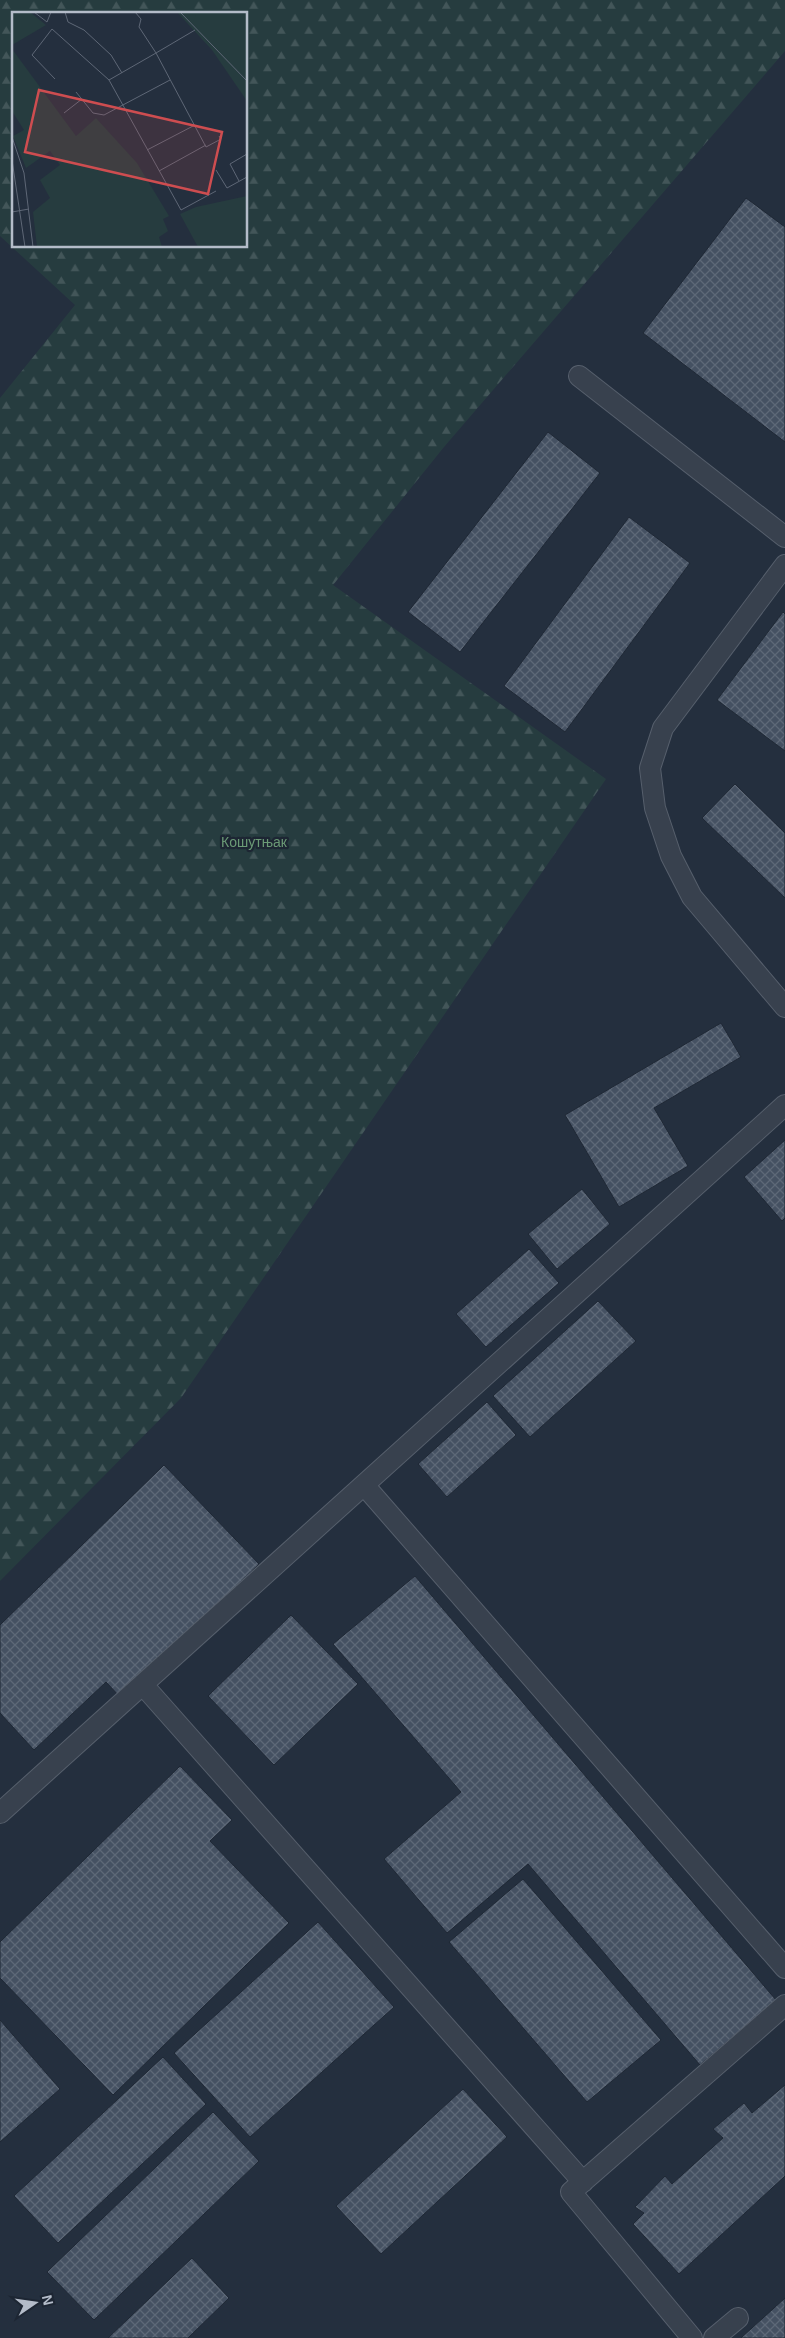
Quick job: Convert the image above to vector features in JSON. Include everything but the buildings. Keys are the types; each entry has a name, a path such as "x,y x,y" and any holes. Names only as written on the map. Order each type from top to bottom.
{"lane":[{"path":"580,376 785,537"},
{"path":"785,566 663,728 650,768 655,808 671,856 692,897 785,1007"},
{"path":"0,1813 785,1106"},
{"path":"364,1485 785,1968"},
{"path":"142,1685 583,2182"},
{"path":"692,2338 571,2192 785,2005"},
{"path":"714,2338 738,2318"}],"green space":[{"name":"Кошутњак","path":"0,0 785,0 785,51 444,447 333,585 606,779 181,1398 0,1581 0,398 75,305 13,248 248,248 248,12 12,12 12,247 0,236"}]}
